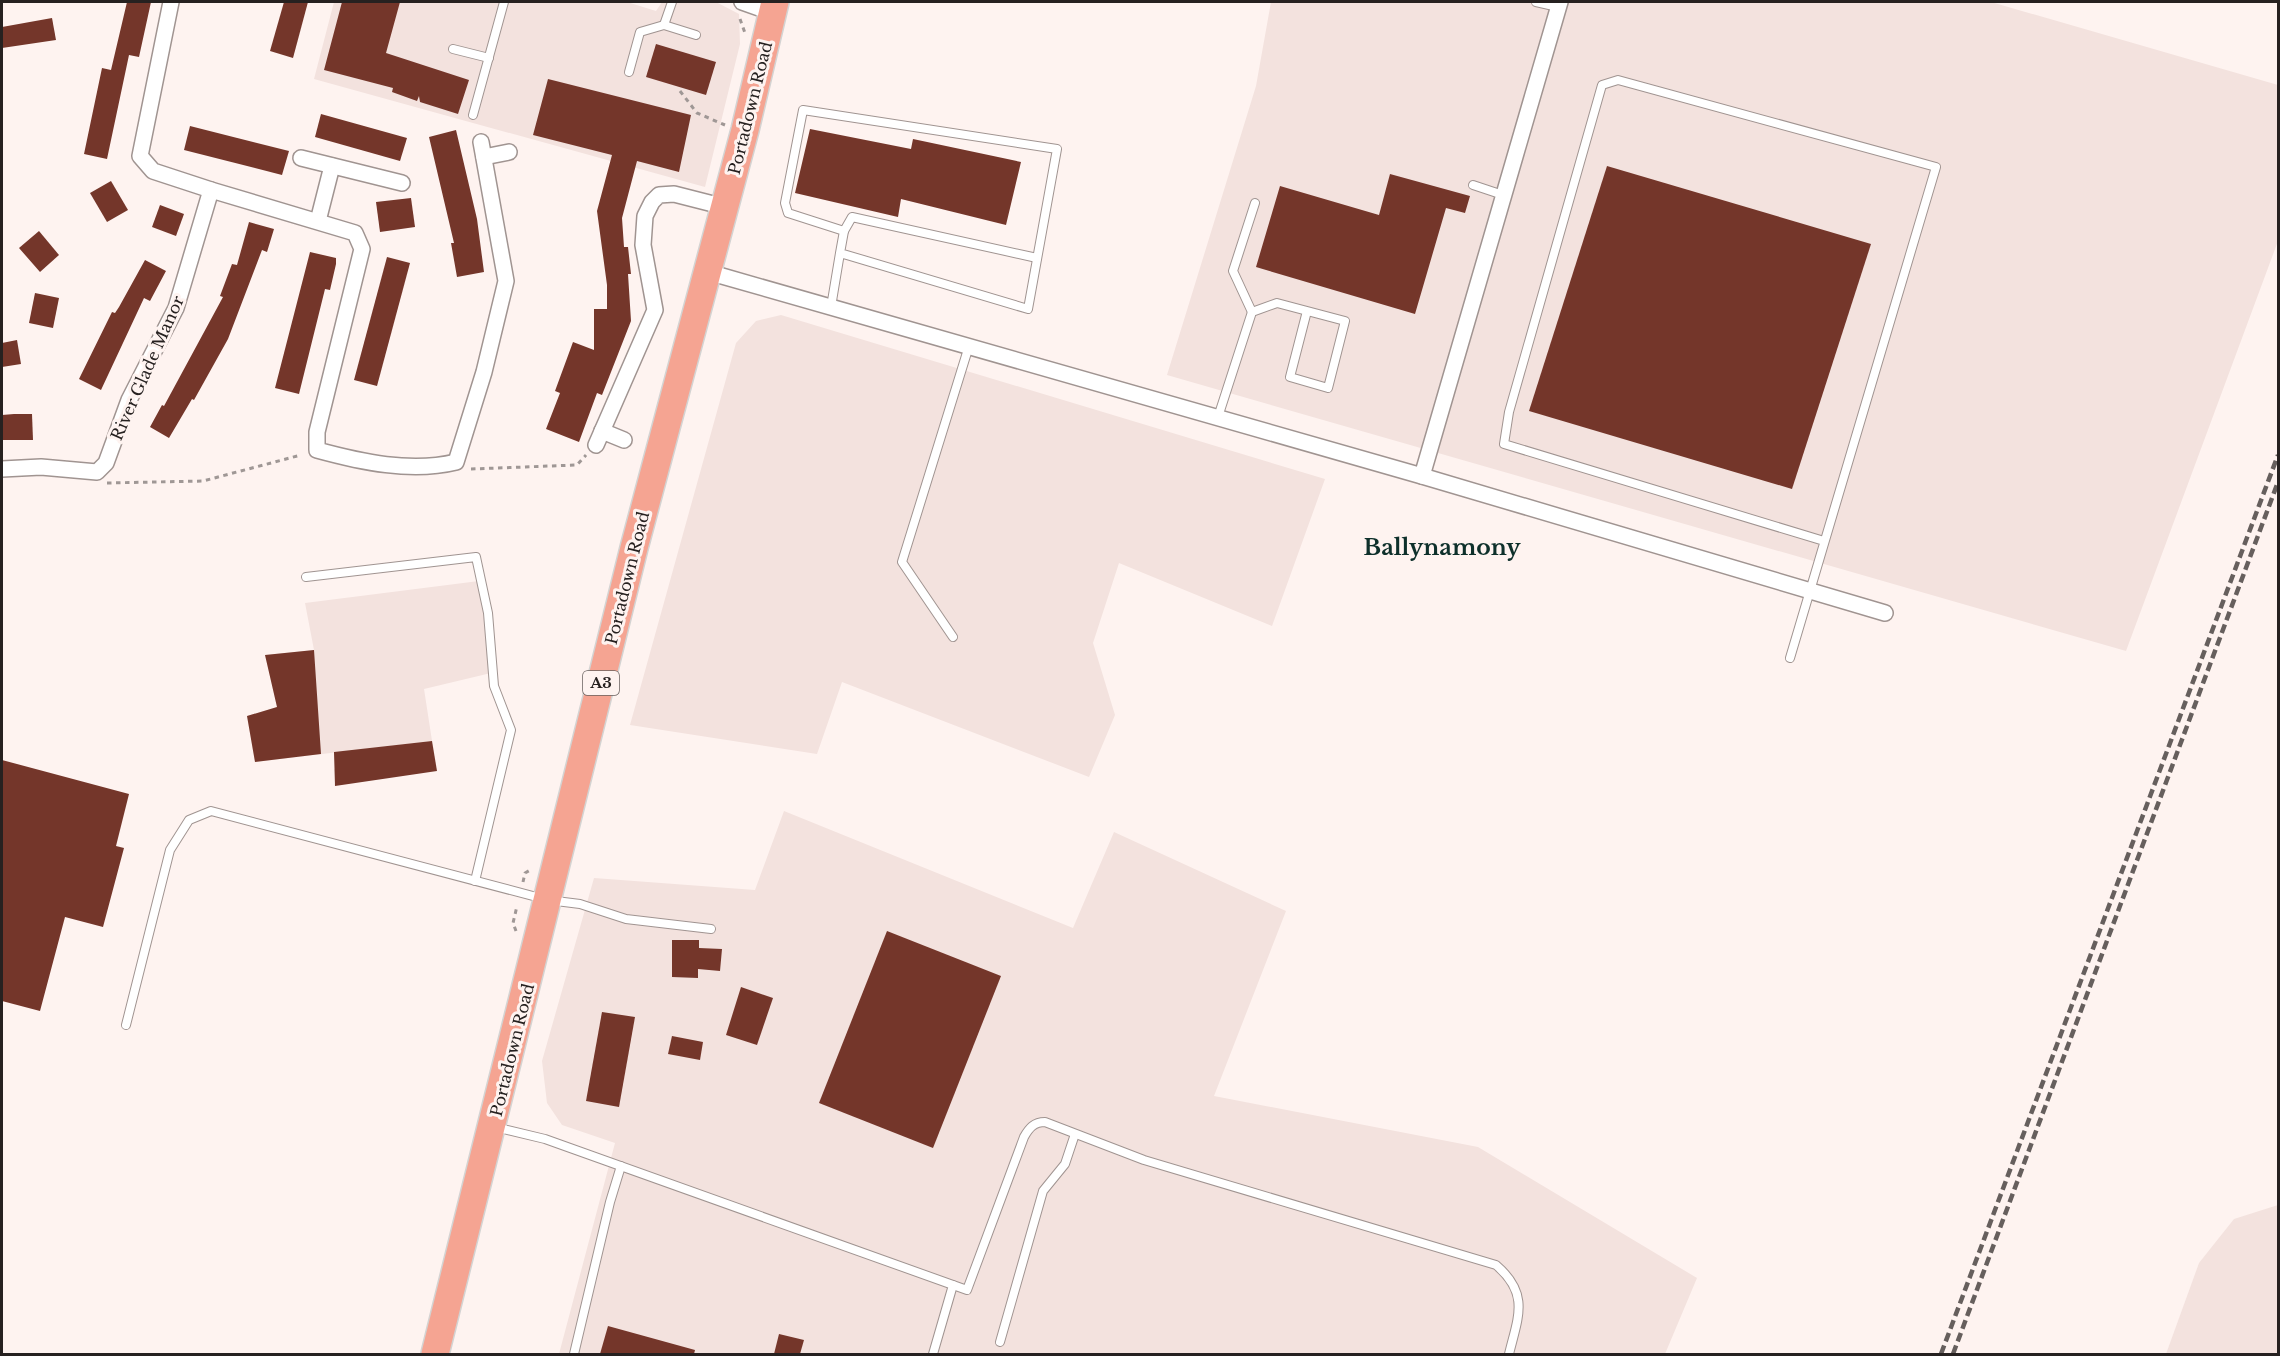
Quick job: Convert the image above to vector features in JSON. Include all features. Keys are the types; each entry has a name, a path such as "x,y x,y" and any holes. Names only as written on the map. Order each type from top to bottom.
{"highway":[{"name":"Portadown Road","path":"435,1354 493,1127 634,548 725,207 774,7"}],"street":[{"path":"171,2 140,156 153,171 355,233 362,249 317,432 318,450 363,463 441,466 456,462 484,372 506,281 482,149 509,152"},
{"path":"742,2 774,7"},
{"path":"1422,476 1559,4"},
{"path":"301,158 402,183"},
{"path":"318,221 332,166"},
{"name":"River Glade Manor","path":"2,468 41,467 97,472 106,463 129,400 176,308 212,190"},
{"path":"624,440 599,438 655,310 644,245 645,216 652,202 659,195 674,194 725,207"},
{"path":"708,272 1422,476 1885,613"}],"lane":[{"path":"473,115 504,2"},
{"path":"664,26 672,2"},
{"path":"1536,2 1559,4"},
{"path":"629,72 640,32 664,26 696,35"},
{"path":"453,49 489,58"},
{"path":"1790,658 1936,167 1618,80 1602,85 1509,412 1503,444 1824,541"},
{"path":"840,253 1028,309 1057,148 803,110 785,203 788,213 844,231"},
{"path":"1473,185 1503,195"},
{"path":"1218,417 1252,312 1233,271 1256,203"},
{"path":"831,307 844,231 852,218 1037,258"},
{"path":"1252,312 1277,303 1345,321 1328,388 1290,377 1307,311"},
{"path":"953,637 902,562 969,346"},
{"path":"306,577 476,557 488,613 494,686 511,730 475,881"},
{"path":"126,1025 170,850 189,820 211,811 261,822 548,900 580,904 626,920 711,929"},
{"path":"493,1127 545,1139 967,1290 1029,1128 1038,1122 1045,1122 1144,1160 1496,1265 1516,1287 1520,1302 1509,1354"},
{"path":"1000,1342 1043,1191 1065,1164 1075,1134"},
{"path":"574,1354 609,1202 621,1166"},
{"path":"933,1354 953,1285"}],"path":[{"path":"680,91 697,114 726,126"},
{"path":"456,462 470,469 577,465 599,438"},
{"path":"98,483 203,481 318,450"}],"shaded area":[{"path":"334,2 627,2 656,11 662,2 716,2 739,14 740,44 705,187 314,79"},
{"path":"1271,2 1991,2 2278,85 2278,241 2126,651 1167,375 1256,86"},
{"path":"781,315 1325,479 1272,626 1119,563 1093,643 1115,715 1089,777 842,682 817,754 630,725 736,343 756,321"},
{"path":"479,581 491,673 424,689 432,741 255,762 247,716 277,707 265,655 314,650 305,603"},
{"path":"784,811 1073,928 1114,832 1286,911 1214,1096 1478,1147 1697,1278 1665,1354 559,1354 615,1143 562,1125 547,1103 542,1061 594,878 755,890"},
{"path":"2278,1205 2278,1354 2166,1354 2199,1263 2234,1219"}],"building":[{"path":"127,2 151,2 139,57 129,55 107,159 84,154 102,68 111,70"},
{"path":"284,2 308,2 293,58 270,51"},
{"path":"342,2 400,2 386,53 469,80 458,114 420,102 419,96 417,101 392,92 393,88 324,70"},
{"path":"52,18 56,40 2,48 2,27"},
{"path":"656,44 716,62 706,95 646,77"},
{"path":"548,79 691,115 679,172 637,161 622,218 624,247 628,247 631,274 628,274 631,321 602,395 597,393 579,442 546,429 560,393 555,391 573,342 594,350 594,309 607,309 607,285 597,211 612,155 533,135"},
{"path":"321,114 407,138 400,161 315,137"},
{"path":"190,126 289,151 282,175 184,150"},
{"path":"810,129 911,149 913,139 1021,162 1006,225 901,199 898,217 795,193"},
{"path":"456,130 477,219 484,272 457,277 451,243 454,243 429,137"},
{"path":"1607,166 1871,244 1792,489 1529,411"},
{"path":"1390,174 1470,196 1465,213 1446,208 1415,314 1256,267 1280,186 1379,215"},
{"path":"111,181 128,210 107,222 90,193"},
{"path":"411,198 415,227 380,232 376,202"},
{"path":"160,205 184,214 176,236 152,227"},
{"path":"249,222 274,229 267,252 262,250 228,339 194,400 192,399 169,438 150,427 162,405 164,406 223,297 220,296 232,264 237,265"},
{"path":"39,231 59,255 40,272 19,248"},
{"path":"310,252 336,258 336,264 330,290 325,289 299,394 275,388"},
{"path":"387,257 410,263 377,386 354,380"},
{"path":"145,260 166,271 150,301 144,298 101,390 79,379 112,312 115,313 119,307"},
{"path":"35,293 59,298 53,328 29,323"},
{"path":"17,340 21,364 2,367 2,343"},
{"path":"32,414 33,440 2,440 2,415"},
{"path":"314,650 321,754 255,762 247,716 277,707 265,655"},
{"path":"432,741 437,771 335,786 334,752"},
{"path":"2,760 129,794 116,846 124,848 103,927 65,917 40,1011 2,1001"},
{"path":"887,931 1001,976 933,1148 819,1103"},
{"path":"672,940 699,940 699,948 722,949 720,971 698,969 698,978 672,977"},
{"path":"741,987 773,998 757,1045 726,1035"},
{"path":"602,1012 635,1017 619,1107 586,1101"},
{"path":"672,1036 703,1042 700,1060 668,1054"},
{"path":"608,1326 695,1350 694,1354 600,1354"},
{"path":"779,1334 804,1340 800,1354 774,1354"}],"railway":[{"path":"1941,1354 2278,455"},
{"path":"1953,1354 2278,482"}],"district":[{"name":"Ballynamony","path":"1442,547"}]}
